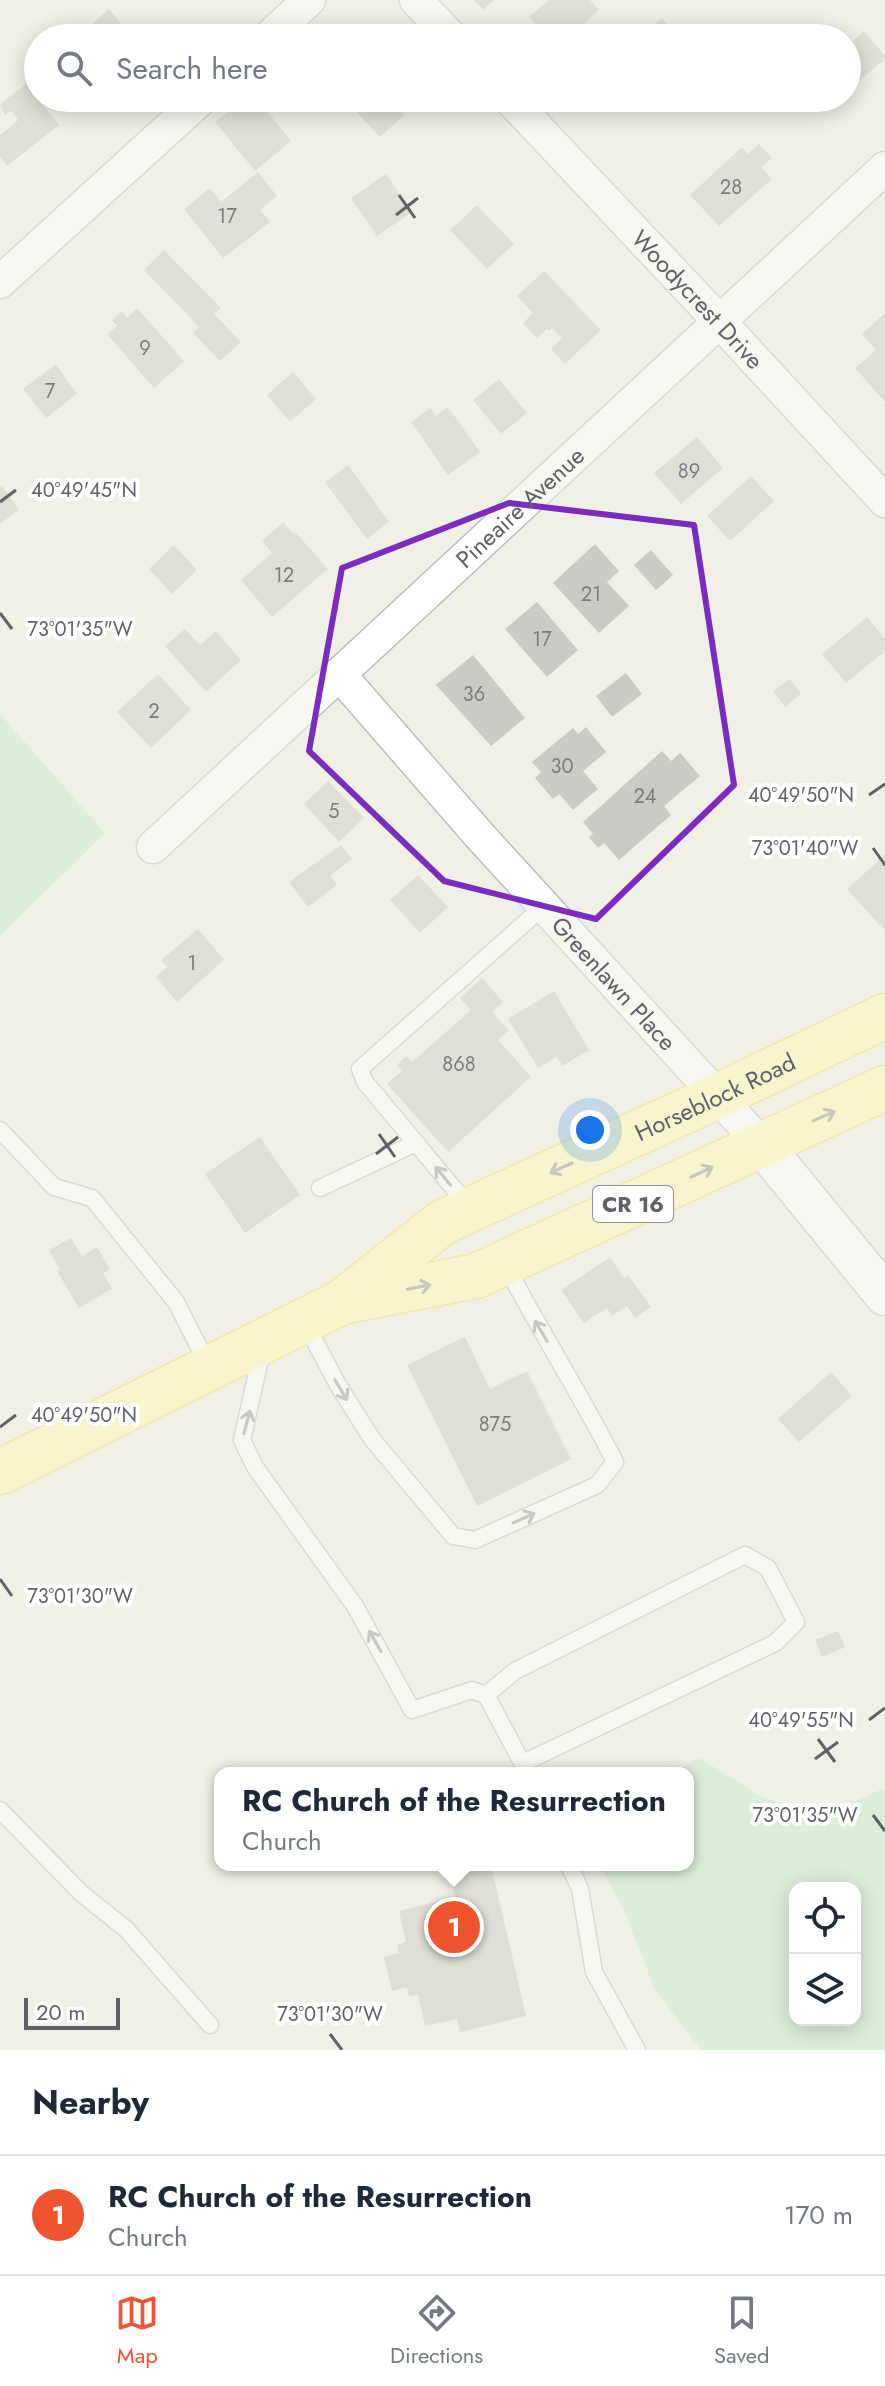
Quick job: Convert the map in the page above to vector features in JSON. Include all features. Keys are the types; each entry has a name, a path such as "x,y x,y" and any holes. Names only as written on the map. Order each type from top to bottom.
{"main road":[{"name":"Horseblock Road","path":"0,1472 323,1312 443,1222 885,1016"},
{"name":"Horseblock Road","path":"323,1312 476,1276 885,1088"}],"street":[{"path":"283,24 309,0"},
{"path":"416,0 439,24"},
{"path":"0,282 187,112"},
{"name":"Woodycrest Drive","path":"522,112 885,501"},
{"name":"Pineaire Avenue","path":"153,847 885,168"},
{"name":"Greenlawn Place","path":"339,674 544,906 762,1145 885,1295"}],"lane":[{"path":"471,1209 365,1082 360,1069 544,906"},
{"path":"0,1130 54,1187 92,1198 176,1302 209,1368"},
{"path":"320,1188 416,1143"},
{"path":"323,1312 338,1385 372,1439 453,1536 475,1540 597,1485 615,1462 504,1263"},
{"path":"264,1341 242,1440 255,1467 355,1606 412,1710 472,1690 486,1695 525,1767"},
{"path":"486,1695 515,1671 745,1555 768,1568 796,1622 775,1643 528,1767"},
{"path":"0,1810 81,1893 126,1929 210,2025"},
{"path":"572,1871 580,1889 594,1972 637,2050"}],"highlighted area":[{"path":"509,503 694,525 734,785 596,919 444,881 309,751 342,568"}],"green space":[{"path":"0,714 105,833 0,936"},
{"path":"699,1758 761,1796 818,1817 885,1788 885,2050 701,2050 655,1990 623,1908 603,1871 694,1871 694,1767 683,1767"}],"building":[{"path":"474,0 494,0 483,10"},
{"path":"549,0 590,0 599,10 584,24 535,24 529,17"},
{"path":"109,9 121,24 92,24"},
{"path":"864,31 885,59 861,79 861,34"},
{"path":"24,86 24,112 49,112 59,125 7,166 0,157 0,135 18,120 11,111 5,115 0,104"},
{"path":"228,112 267,112 291,141 255,171 215,122"},
{"path":"356,112 401,112 404,115 380,137"},
{"path":"759,144 772,158 761,167 772,179 719,226 690,195 742,147 748,154"},
{"path":"258,172 277,196 260,210 270,222 223,258 184,209 210,188 221,202"},
{"path":"386,174 412,212 377,236 351,198"},
{"path":"477,205 514,244 487,269 450,230"},
{"path":"164,250 221,308 214,314 241,342 220,361 193,333 199,327 144,270"},
{"path":"544,271 601,330 565,364 551,349 562,338 552,328 537,338 523,323 533,313 517,296"},
{"path":"137,308 184,361 154,388 107,334 117,326 112,320 122,311 127,318"},
{"path":"885,313 885,402 855,368 876,350 862,334"},
{"path":"56,364 77,394 46,418 23,389"},
{"path":"293,372 316,399 290,422 267,395"},
{"path":"499,379 527,413 501,434 473,400"},
{"path":"448,407 480,452 448,475 411,422 430,408 436,416"},
{"path":"697,437 723,468 681,504 654,473"},
{"path":"348,465 389,522 367,539 325,482"},
{"path":"751,476 774,501 730,541 707,516"},
{"path":"2,486 19,510 0,524 0,488"},
{"path":"283,522 328,569 272,617 241,580 272,553 262,541"},
{"path":"595,544 619,571 607,582 629,606 599,633 553,583"},
{"path":"174,545 197,570 172,594 149,569"},
{"path":"651,550 673,575 656,590 634,565"},
{"path":"537,602 578,650 547,677 505,629"},
{"path":"867,617 885,639 885,651 846,683 822,654"},
{"path":"185,629 200,645 216,631 241,660 206,692 165,646"},
{"path":"473,655 525,718 491,746 436,685"},
{"path":"626,673 642,694 612,717 596,696"},
{"path":"158,674 191,710 151,748 117,712"},
{"path":"790,679 801,694 785,707 773,691"},
{"path":"586,727 606,752 583,771 598,789 573,810 559,794 553,799 535,778 541,772 532,762 573,728 578,734"},
{"path":"662,751 671,761 680,753 700,776 664,806 671,815 619,860 604,843 598,848 589,837 593,834 583,822"},
{"path":"328,781 364,818 339,842 304,804"},
{"path":"341,845 352,859 330,876 337,885 308,907 289,882"},
{"path":"885,855 885,931 847,889"},
{"path":"418,875 448,907 420,933 390,900"},
{"path":"198,929 224,960 177,1002 156,977 167,967 161,960"},
{"path":"482,978 503,1002 492,1012 509,1030 498,1040 531,1077 448,1152 387,1084 402,1071 397,1065 406,1056 412,1062 471,1010 460,998"},
{"path":"554,991 589,1050 562,1066 557,1057 538,1068 508,1019"},
{"path":"260,1137 300,1195 245,1233 205,1174"},
{"path":"71,1238 82,1256 97,1247 110,1269 103,1273 112,1289 79,1308 57,1271 60,1270 49,1250"},
{"path":"610,1257 624,1278 628,1275 651,1307 635,1318 627,1306 612,1316 607,1308 584,1323 561,1290"},
{"path":"465,1337 490,1389 527,1371 571,1459 477,1506 407,1365"},
{"path":"831,1372 852,1396 799,1442 778,1419"},
{"path":"838,1631 845,1647 822,1657 815,1640"},
{"path":"448,1871 492,1871 526,2016 460,2032 457,2019 425,2026 418,1994 409,1996 407,1987 392,1991 384,1957 399,1953 397,1945 406,1942 399,1911 455,1897"}],"place":[{"name":"RC Church of the Resurrection","path":"454,1927"}]}
